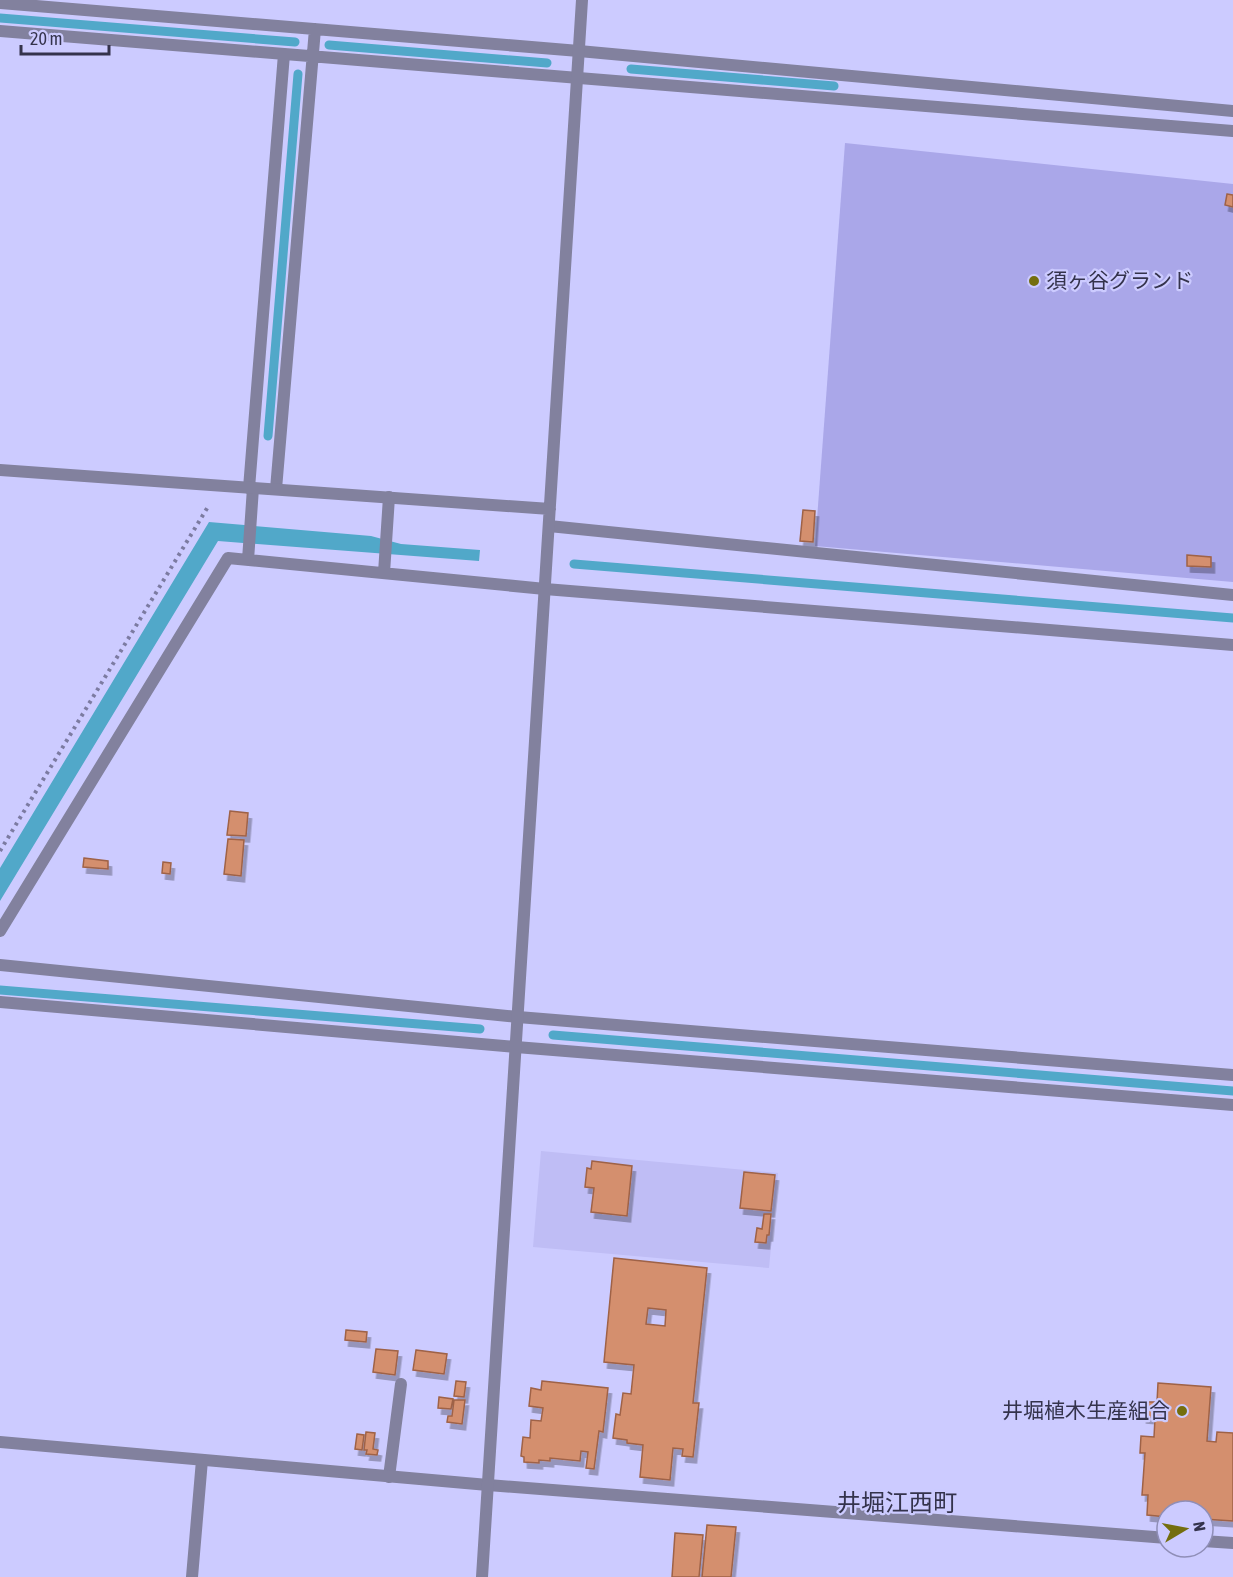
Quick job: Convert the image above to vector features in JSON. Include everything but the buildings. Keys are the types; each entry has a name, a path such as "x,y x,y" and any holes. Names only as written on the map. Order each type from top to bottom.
{"street":[{"path":"482,1577 582,0"},
{"path":"0,3 579,51 1233,111"},
{"path":"276,489 315,29"},
{"path":"0,31 1233,131"},
{"path":"248,560 251,488 284,54"},
{"path":"0,470 550,508"},
{"path":"384,573 389,497"},
{"path":"549,526 1233,595"},
{"path":"0,931 228,558 545,589 1233,645"},
{"path":"0,965 518,1017 1233,1075"},
{"path":"0,1002 516,1047 1233,1105"},
{"path":"389,1477 401,1384"},
{"path":"0,1442 389,1477 1155,1537"},
{"path":"192,1577 202,1460"},
{"path":"1215,1542 1233,1543"}],"path":[{"path":"0,851 221,486"}],"shaded area":[{"name":"須ヶ谷グランド","path":"845,143 1233,184 1233,582 815,546"},
{"path":"209,522 371,536 401,544 480,550 479,561 218,541 0,901 0,868"},
{"path":"541,1151 778,1173 769,1268 533,1247"}],"waterway":[{"path":"0,18 295,42"},
{"path":"329,45 547,63"},
{"path":"631,69 834,86"},
{"path":"268,436 298,74"},
{"path":"574,564 1233,618"},
{"path":"0,990 480,1029"},
{"path":"553,1035 1233,1091"}],"place":[{"name":"須ヶ谷グランド","path":"1034,281"},
{"name":"井堀植木生産組合","path":"1182,1411"}],"district":[{"name":"井堀江西町","path":"897,1503"}]}
